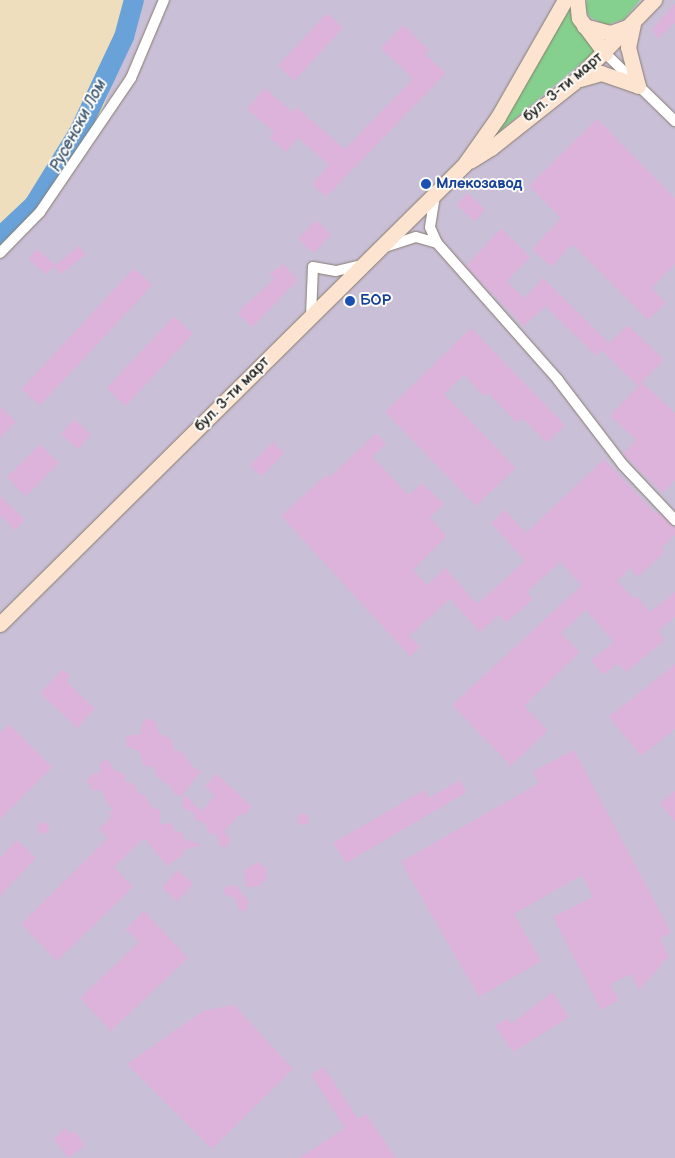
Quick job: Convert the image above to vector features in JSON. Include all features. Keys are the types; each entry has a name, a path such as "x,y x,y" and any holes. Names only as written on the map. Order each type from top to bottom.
{"main road":[{"name":"бул. 3-ти март","path":"0,624 464,165 498,117 565,0"},
{"path":"577,0 577,10 584,26 605,53"},
{"name":"бул. 3-ти март","path":"464,165 491,148 574,82 605,53 654,0"},
{"path":"584,26 610,33 633,24"},
{"path":"633,24 628,47 638,86"},
{"path":"574,82 602,73 638,86"}],"street":[{"path":"0,253 40,212 131,78 164,0"},
{"path":"605,53 675,121"},
{"path":"436,193 430,227 437,244 558,380 623,466 675,520"},
{"path":"378,250 398,240 416,237 437,244"},
{"path":"311,317 313,267 336,271 364,264"}],"shaded area":[{"path":"143,0 675,0 675,1158 0,1158 0,245 59,187 99,119"}],"green space":[{"path":"587,0 640,0 624,19 606,25 590,17 586,10"},
{"path":"573,2 598,49 501,130 499,128"}],"building":[{"path":"675,4 675,23 657,39 652,29"},
{"path":"327,13 343,28 294,81 278,66"},
{"path":"403,25 429,50 425,54 446,73 326,197 312,184 329,165 298,138 286,152 270,138 274,132 247,109 265,88 292,112 296,107 345,149 413,79 381,48"},
{"path":"597,119 675,198 675,264 651,288 666,303 648,320 572,244 551,267 532,249 561,218 529,186"},
{"path":"467,193 486,210 475,222 456,205"},
{"path":"316,220 331,234 314,253 298,239"},
{"path":"501,228 530,257 507,281 524,298 543,278 609,343 628,325 664,360 638,386 601,350 596,356 545,306 524,326 466,266"},
{"path":"79,246 86,255 61,274 54,266"},
{"path":"37,249 55,265 46,275 28,259"},
{"path":"283,264 298,280 252,327 237,313 274,279 270,274"},
{"path":"134,268 152,285 40,406 21,389"},
{"path":"174,316 193,334 125,406 106,388"},
{"path":"471,328 565,425 547,443 522,418 517,423 488,393 484,396 464,375 444,394 516,468 476,506 385,412"},
{"path":"642,382 675,413 675,480 663,493 623,454 636,440 610,416"},
{"path":"0,406 16,422 0,438"},
{"path":"74,419 91,434 78,449 61,434"},
{"path":"376,433 386,444 372,457 409,495 422,483 444,504 430,518 447,536 413,570 427,585 445,568 477,604 525,561 491,523 505,510 526,533 604,459 656,514 658,512 675,527 675,535 661,548 665,552 638,577 630,568 617,581 634,599 637,596 650,612 675,592 675,617 658,631 665,640 626,672 618,663 603,675 591,660 614,642 586,610 561,633 580,652 524,706 548,730 511,766 452,705 582,585 560,562 527,592 533,599 506,623 499,615 480,632 450,599 409,636 420,647 410,656 281,516 326,475 329,478"},
{"path":"273,442 284,453 261,477 250,465"},
{"path":"40,444 59,463 26,496 7,477"},
{"path":"0,496 25,520 15,530 0,515"},
{"path":"675,664 675,729 641,756 609,717"},
{"path":"63,669 70,676 66,681 95,709 77,728 40,693"},
{"path":"148,718 156,722 159,734 171,738 174,750 181,751 194,768 202,771 181,796 174,795 172,788 156,776 154,767 143,765 140,752 126,746 127,736 141,734 142,723"},
{"path":"9,724 52,767 0,819 0,734"},
{"path":"574,750 671,932 660,939 669,956 639,990 631,974 610,984 619,1000 601,1010 553,917 593,897 582,875 514,914 541,961 479,997 401,862 539,783 533,771"},
{"path":"107,759 114,770 125,774 125,781 135,785 139,794 145,795 151,806 160,810 160,824 171,823 175,831 182,832 184,839 203,845 184,850 182,856 167,866 144,838 114,867 133,887 57,961 21,924 108,838 99,829 112,816 109,813 113,809 105,801 102,790 92,790 87,781 92,774 101,772 100,763"},
{"path":"217,774 252,807 244,816 241,813 224,831 231,840 225,848 219,845 217,835 208,833 206,824 195,820 194,812 185,810 182,805 184,794 202,811 215,796 205,786"},
{"path":"460,780 467,792 346,863 333,843 424,790 429,798"},
{"path":"675,791 675,822 660,803"},
{"path":"305,813 308,814 308,824 301,825 298,824 297,817 298,814"},
{"path":"45,822 48,823 48,833 41,834 38,833 37,826 38,823"},
{"path":"17,840 36,858 0,896 0,858"},
{"path":"257,862 266,868 267,879 259,886 246,887 244,870"},
{"path":"178,870 193,884 177,902 162,888"},
{"path":"233,883 249,902 245,911 239,910 235,898 224,894 225,887 233,886"},
{"path":"144,911 188,958 111,1031 80,998 139,942 126,929"},
{"path":"552,992 569,1017 513,1052 495,1026 507,1018 511,1024"},
{"path":"234,1005 293,1069 212,1149 127,1064 203,1011"},
{"path":"324,1067 358,1119 366,1114 396,1158 299,1158 345,1128 311,1075"},
{"path":"66,1128 71,1134 74,1131 85,1145 69,1158 53,1139"}],"waterway":[{"name":"Русенски Лом","path":"0,237 34,205 79,132 124,37 134,0"}],"place":[{"name":"Млекозавод","path":"426,184"},
{"name":"БОР","path":"350,301"}]}
